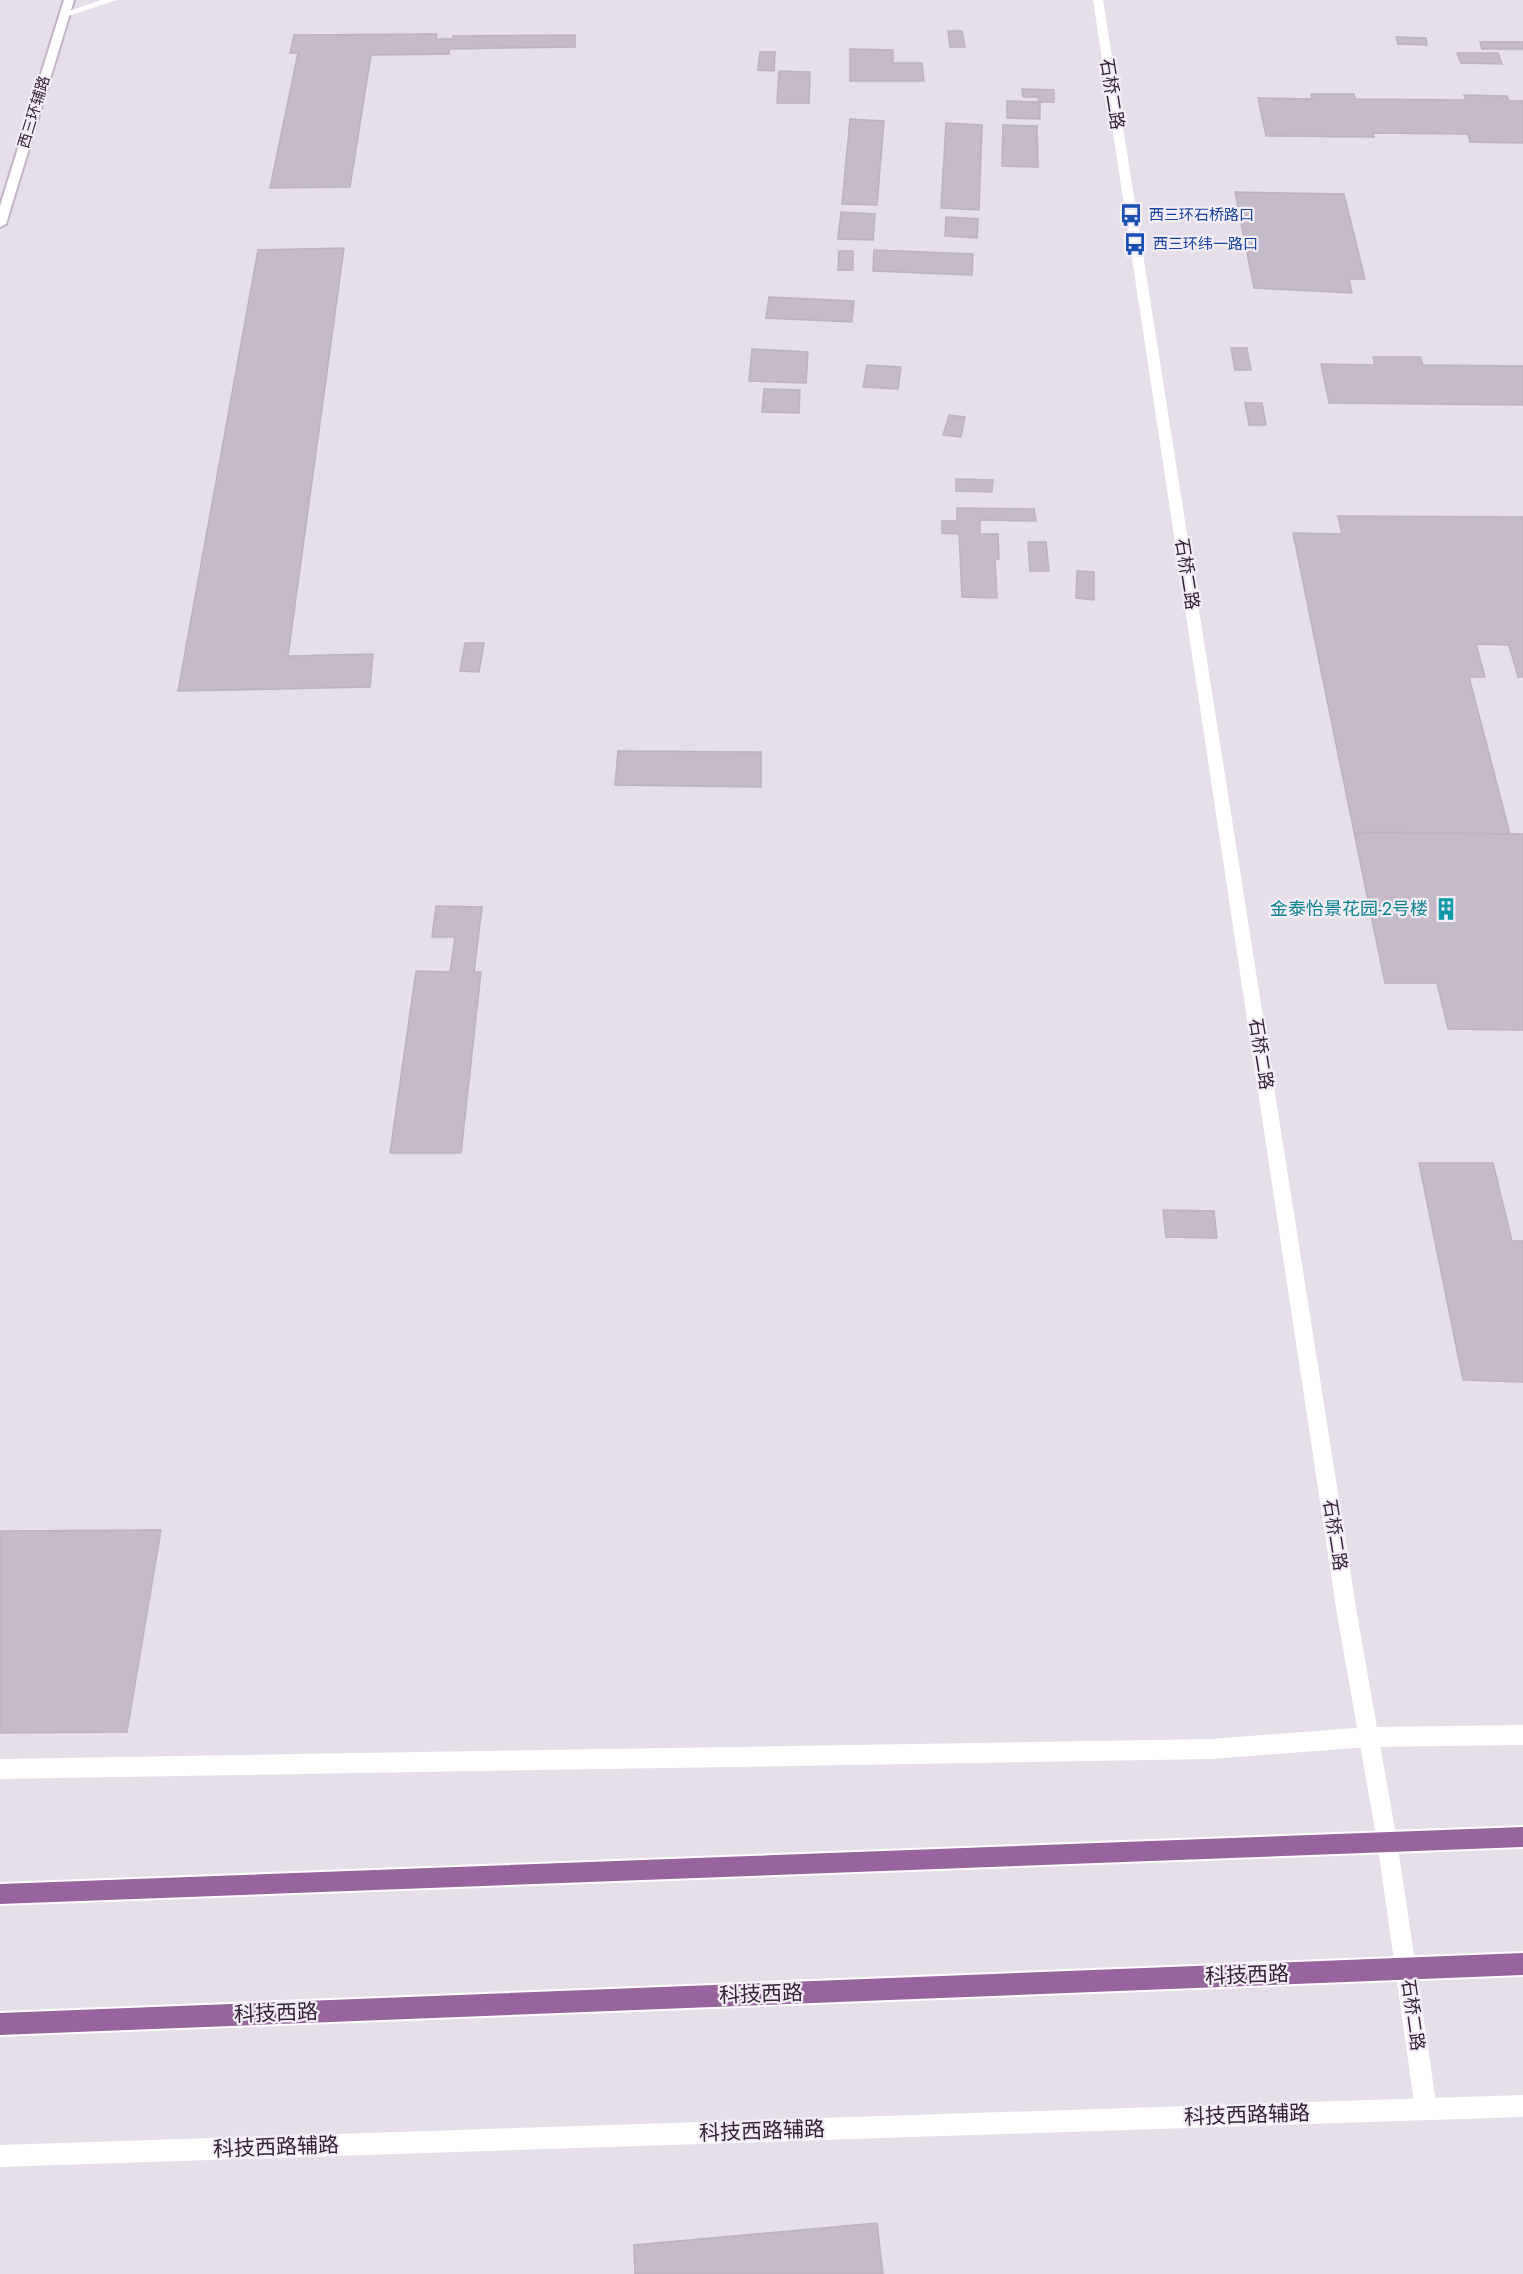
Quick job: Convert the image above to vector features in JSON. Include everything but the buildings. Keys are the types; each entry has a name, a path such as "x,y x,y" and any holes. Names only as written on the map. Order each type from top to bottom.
{"main road":[{"path":"0,1894 1523,1837"},
{"name":"科技西路","path":"0,2024 1523,1964"}],"street":[{"name":"西三环辅路","path":"0,224 69,0"},
{"path":"64,14 112,0"},
{"name":"石桥二路","path":"1098,0 1347,1614 1387,1841 1426,2109"},
{"path":"0,1770 1211,1749 1369,1737 1523,1735"},
{"name":"科技西路辅路","path":"0,2156 1523,2106"}],"place":[{"name":"西三环石桥路口","path":"1131,215"},
{"name":"西三环纬一路口","path":"1135,244"},
{"name":"金泰怡景花园-2号楼","path":"1446,909"}]}
